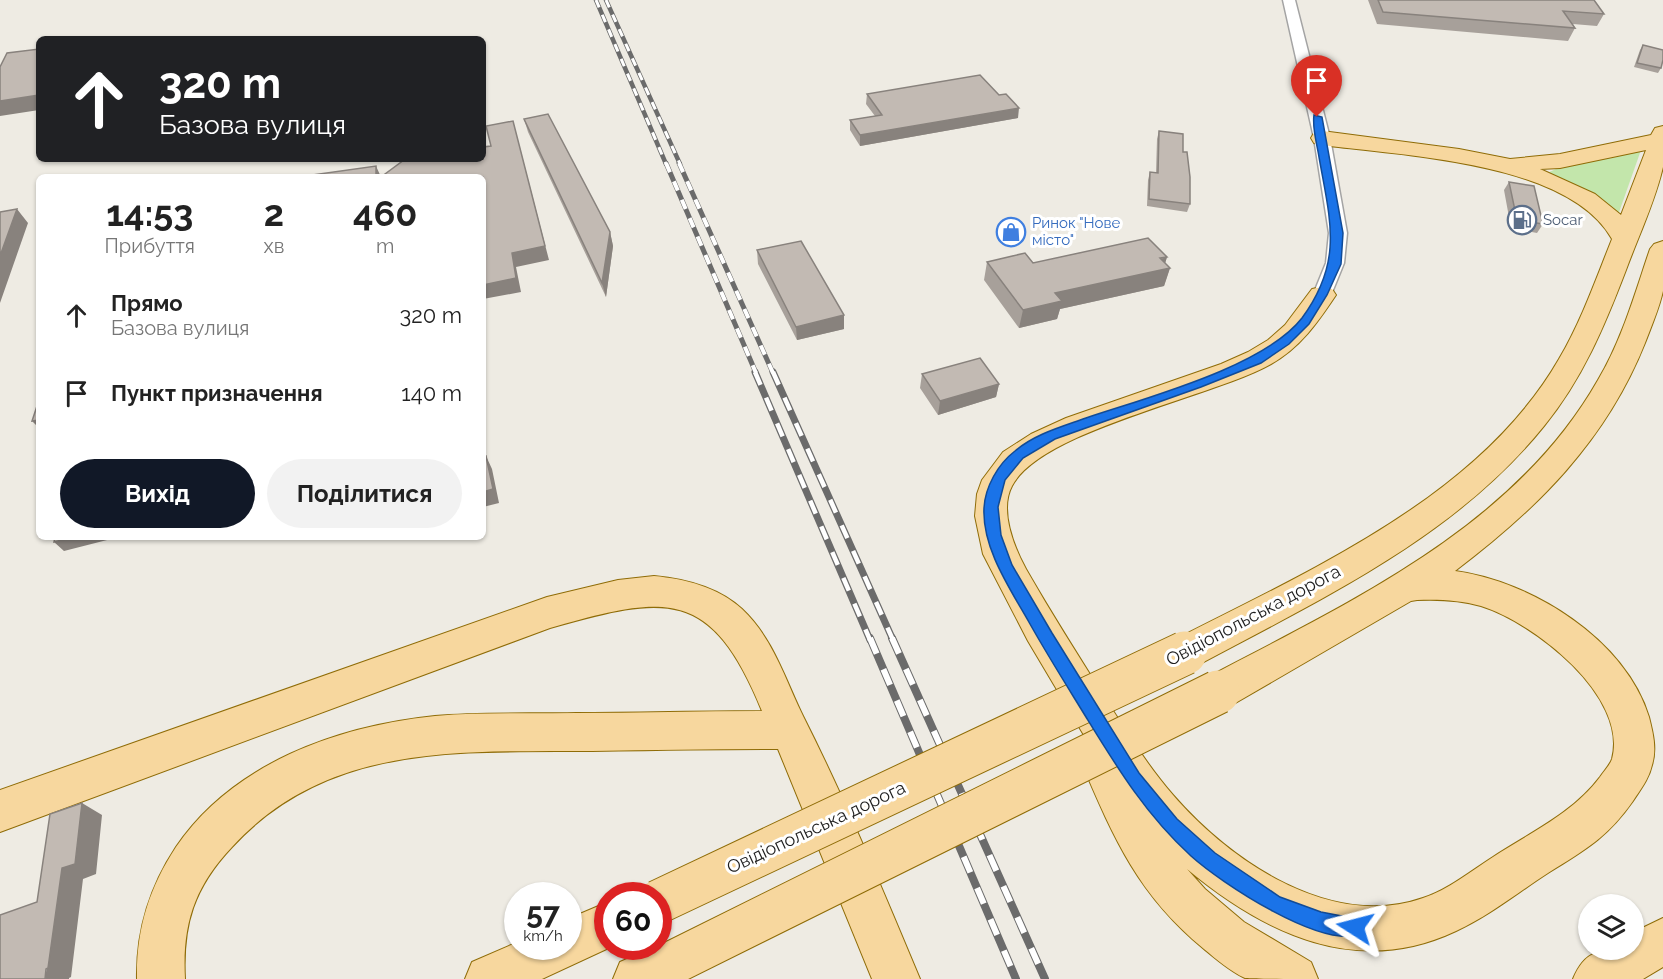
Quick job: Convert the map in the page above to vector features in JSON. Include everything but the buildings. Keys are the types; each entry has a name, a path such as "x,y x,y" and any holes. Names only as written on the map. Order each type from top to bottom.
{"main road":[{"path":"1506,165 1560,161 1662,136"},
{"name":"Овідіопольська дорога","path":"672,895 1185,652 1387,543 1454,495 1484,469 1534,417 1569,368 1582,345 1625,240 1662,136"},
{"path":"1322,138 1506,165 1555,183 1589,200 1606,212 1619,226 1625,240"},
{"path":"652,972 1218,692 1406,586 1435,567 1495,522 1526,494 1575,438 1595,411 1623,360 1643,310 1663,249"},
{"path":"1322,295 1305,321 1285,341 1257,360 1197,384 1050,435 1018,455 999,478 991,507 994,535 1006,566 1046,638 1133,779 1170,825 1209,860 1274,904 1321,922 1372,930 1408,926 1444,914 1588,822 1631,769 1635,745 1629,714 1617,690 1570,640 1541,619 1491,594 1460,586 1434,584 1406,586"},
{"path":"0,811 538,616 622,593 650,590 680,595 716,609 738,629 756,656 816,786 879,958 896,979"},
{"path":"1046,638 1141,843 1169,883 1209,925 1267,965 1294,979"},
{"path":"161,979 160,950 165,918 178,884 201,847 223,823 250,800 298,770 347,752 412,738 472,733 790,730"},
{"path":"1598,979 1663,941"},
{"path":"489,979 530,960"}],"street":[{"path":"1289,0 1322,138 1338,233 1335,264 1322,295"}],"green space":[{"path":"1641,150 1617,218 1545,174 1556,169"}],"railway":[{"path":"596,0 666,164"},
{"path":"606,0 680,164"},
{"path":"666,163 756,373"},
{"path":"679,163 773,373"},
{"path":"755,372 870,640"},
{"path":"773,372 893,640"},
{"path":"870,638 1016,979"},
{"path":"892,638 1045,979"}],"place":[{"name":"Socar","path":"1522,220"},
{"name":"Ринок \"Нове місто\"","path":"1011,232"}],"route":[{"path":"1317,117 1338,233 1335,264 1322,295 1305,321 1285,341 1257,360 1197,384 1050,435 1018,455 999,478 991,507 994,535 1006,566 1046,638 1133,779 1170,825 1209,860 1274,904 1321,922 1355,927"}]}
